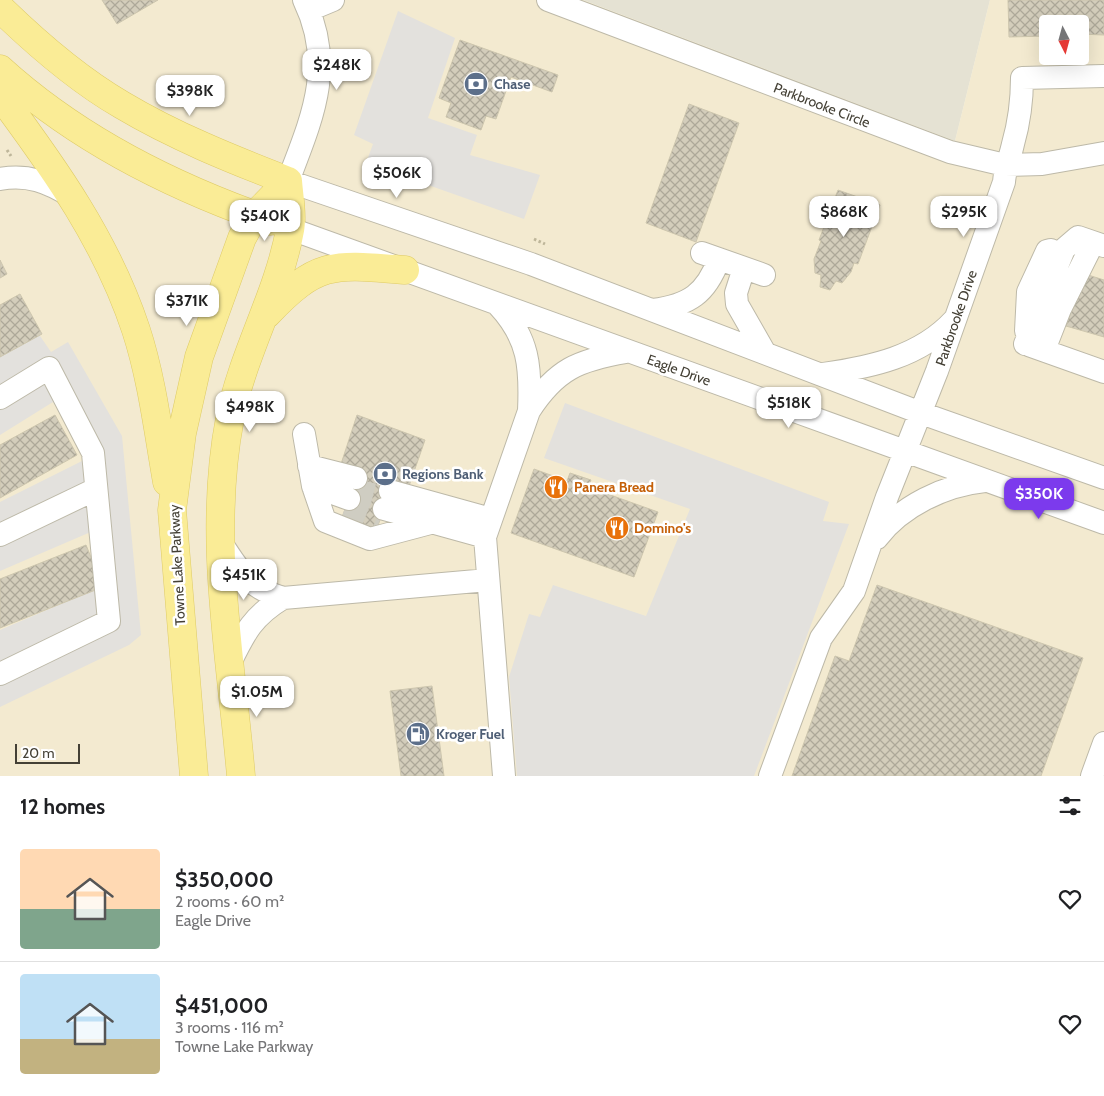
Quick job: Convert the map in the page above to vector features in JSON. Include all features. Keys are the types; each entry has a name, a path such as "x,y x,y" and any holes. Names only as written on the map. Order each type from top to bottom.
{"main road":[{"path":"0,8 34,41 80,77 120,104 157,125 217,153 288,181 291,228 277,276 259,322 231,416 222,474 220,541 223,602 242,776"},
{"path":"0,69 82,132 123,156 164,177 254,216"},
{"path":"0,95 49,160 103,249 136,331 153,398 172,510"},
{"name":"Towne Lake Parkway","path":"194,776 172,510 182,433 200,357 242,238 254,216 288,181"},
{"name":"Eagle Drive","path":"254,216 291,228"},
{"path":"259,322 287,293 303,280 319,271 341,266 405,270"}],"street":[{"path":"333,0 306,5 316,31 320,73 316,102 288,181 530,264 921,414 1104,478"},
{"name":"Parkbrooke Circle","path":"548,0 950,152 1005,165 1042,164 1104,153"},
{"name":"Parkbrooke Drive","path":"770,776 821,638 854,591 921,414 1004,182 1005,165 1013,145 1022,96 1022,78 1104,76"},
{"path":"0,179 16,176 32,178 56,187 73,197"},
{"name":"Eagle Drive","path":"291,228 1104,524"},
{"path":"1035,347 1060,310 1090,242"},
{"path":"1035,347 1028,292 1047,252 1090,242"},
{"path":"653,310 678,305 700,293 713,276 711,256 754,271 736,293 737,304 765,353"},
{"path":"497,304 512,321 522,338 528,358 530,383 529,411"},
{"path":"821,375 873,366 906,354 932,340 956,317"},
{"path":"1035,347 1104,372"},
{"path":"504,776 488,580 488,528 529,411 545,388 567,369 594,357 627,351"},
{"path":"0,398 49,368 93,453 109,621 0,674"},
{"path":"304,434 311,477 325,522 370,540 434,522"},
{"path":"1068,466 1104,460"},
{"path":"311,477 351,493 311,477"},
{"path":"869,549 882,531 912,506 956,487 986,481"},
{"path":"0,535 96,489"},
{"path":"385,504 488,528 434,522 385,504"},
{"path":"220,541 257,588 283,598 488,580"},
{"path":"230,663 250,625 265,609 283,598"},
{"path":"1092,776 1104,743"}],"shaded area":[{"path":"0,0 583,0 955,141 990,0 1104,0 1104,776 0,776"},
{"path":"583,0 990,0 955,141"},
{"path":"398,11 455,38 428,118 477,135 470,155 540,175 524,219 366,163 373,144 354,135"},
{"path":"36,330 51,352 68,342 122,436 141,635 129,645 0,707 0,630 103,586 93,531 0,571 0,502 88,458 53,402 0,435 0,353"},
{"path":"565,403 829,502 823,521 849,524 754,776 517,776 509,677 529,614 540,617 553,585 646,616 690,509 544,458"}],"building":[{"path":"102,0 158,0 117,24"},
{"path":"1008,0 1104,0 1104,35 1089,34 1089,15 1039,15 1039,36 1009,37"},
{"name":"Chase","path":"460,40 558,75 552,92 511,77 496,119 486,116 481,130 446,117 451,103 439,98"},
{"path":"689,104 739,123 696,242 646,223"},
{"path":"838,190 880,205 858,264 854,263 851,272 842,283 836,281 830,290 820,287 821,275 815,273 814,259 821,241 819,240"},
{"path":"0,260 7,274 0,278"},
{"path":"1085,274 1104,280 1104,337 1066,326"},
{"path":"20,294 42,334 0,357 0,305"},
{"path":"55,415 77,455 0,498 0,445"},
{"name":"Regions Bank","path":"357,415 425,440 408,489 393,483 375,534 340,523 359,470 341,464"},
{"path":"534,469 567,481 570,473 591,480 588,487 658,512 634,577 511,533"},
{"path":"86,545 103,587 0,628 0,579"},
{"path":"877,585 1083,658 1041,776 792,776 835,656 849,661"},
{"path":"432,686 444,776 401,776 390,691"}],"tunnel":[{"path":"352,489 387,498"},
{"path":"346,506 380,520"}],"place":[{"name":"Chase","path":"476,84"},
{"name":"Regions Bank","path":"385,474"},
{"name":"Panera Bread","path":"556,487"},
{"name":"Domino's","path":"617,528"},
{"name":"Kroger Fuel","path":"418,734"}]}
